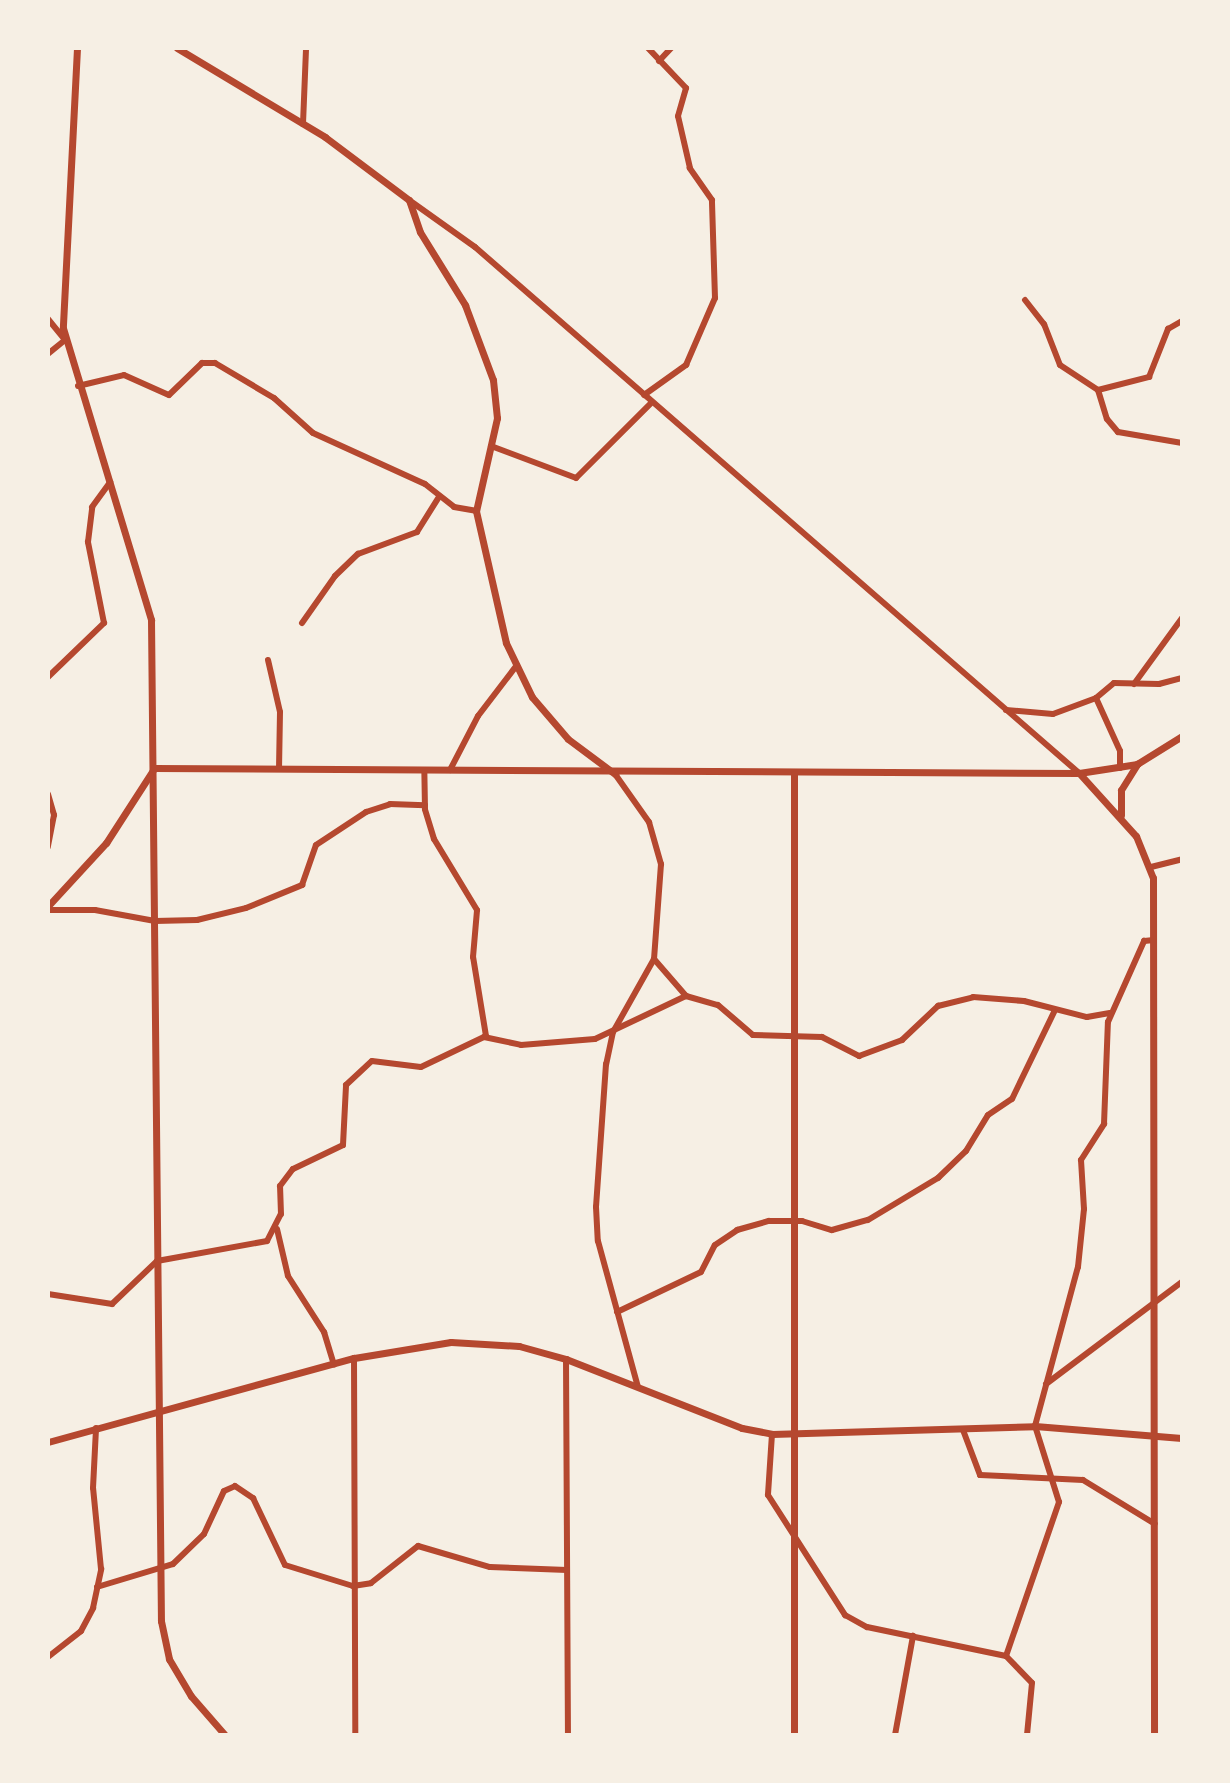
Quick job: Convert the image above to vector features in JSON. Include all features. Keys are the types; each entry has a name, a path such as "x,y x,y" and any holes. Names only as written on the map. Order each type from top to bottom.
{"street":[{"path":"77,48 63,278 65,340 151,620 158,1261 155,1410 157,1572 169,1659 191,1696 225,1735"},
{"path":"177,48 303,124 475,247 644,395 650,404 1079,773 1121,815 1151,867 1154,940 1154,1735"},
{"path":"303,124 306,48"},
{"path":"644,395 686,365 715,298 712,200 690,168 678,116 686,88 648,48"},
{"path":"659,61 671,48"},
{"path":"409,200 420,232 465,305 493,380 497,418 476,510 503,632 532,697 567,739 615,774 657,842 661,864 654,959 613,1032 602,1099 596,1206 598,1241 638,1387"},
{"path":"1025,300 1044,324 1060,365 1098,390 1107,419 1118,432 1182,443"},
{"path":"48,320 65,340"},
{"path":"1098,390 1149,377 1168,329 1182,321"},
{"path":"48,354 65,340"},
{"path":"78,386 124,375 169,395 202,363 215,363 274,398 314,433 409,476 438,498 476,510"},
{"path":"490,446 576,478 650,404"},
{"path":"48,678 104,623 88,542 92,507 110,482"},
{"path":"302,623 335,576 358,554 417,532 438,498"},
{"path":"1134,684 1182,618"},
{"path":"268,660 280,712 279,769"},
{"path":"450,770 478,716 517,665"},
{"path":"1006,710 1053,714 1096,698 1114,683 1134,684 1182,678"},
{"path":"1096,698 1119,751 1120,768"},
{"path":"154,768 450,770 615,774 1079,773 1137,764 1182,736"},
{"path":"1121,815 1121,790 1137,764"},
{"path":"48,908 106,843 154,768"},
{"path":"424,770 425,805 434,839 477,910 473,957 484,1037"},
{"path":"794,774 796,1541 794,1735"},
{"path":"48,794 54,815 48,847"},
{"path":"48,908 95,910 155,921 197,920 284,894 308,878 316,845 366,812 390,804 425,805"},
{"path":"1151,867 1182,859"},
{"path":"1006,1656 1059,1502 1035,1426 1078,1267 1084,1209 1081,1160 1104,1124 1110,1013 1144,941 1154,940"},
{"path":"654,959 686,996 718,1005 753,1035 795,1034 822,1037 859,1056 902,1040 938,1006 973,997 1024,1001 1054,1012 1087,1017 1110,1013"},
{"path":"334,1364 324,1332 288,1276 276,1228 280,1186 293,1169 343,1145 346,1085 372,1061 421,1067 484,1037 521,1045 567,1043 613,1032 686,996"},
{"path":"617,1312 701,1272 715,1245 737,1230 794,1221 832,1230 868,1220 938,1178 966,1151 988,1115 1012,1099 1054,1012"},
{"path":"48,1294 112,1304 158,1261 267,1242 276,1228"},
{"path":"1046,1384 1182,1282"},
{"path":"48,1442 155,1410 354,1359 451,1342 519,1346 566,1359 742,1428 772,1434 963,1430 1035,1426 1182,1438"},
{"path":"354,1359 355,1735"},
{"path":"566,1359 568,1735"},
{"path":"48,1657 81,1631 97,1587 96,1428"},
{"path":"963,1430 980,1476 1052,1476 1083,1480 1155,1524"},
{"path":"772,1434 768,1495 845,1615 913,1636 1006,1656 1032,1683 1027,1735"},
{"path":"97,1587 126,1575 157,1572 173,1564 204,1534 224,1491 235,1486 253,1498 285,1565 353,1587 371,1583 418,1546 490,1568 567,1570"},
{"path":"895,1735 913,1636"}]}
